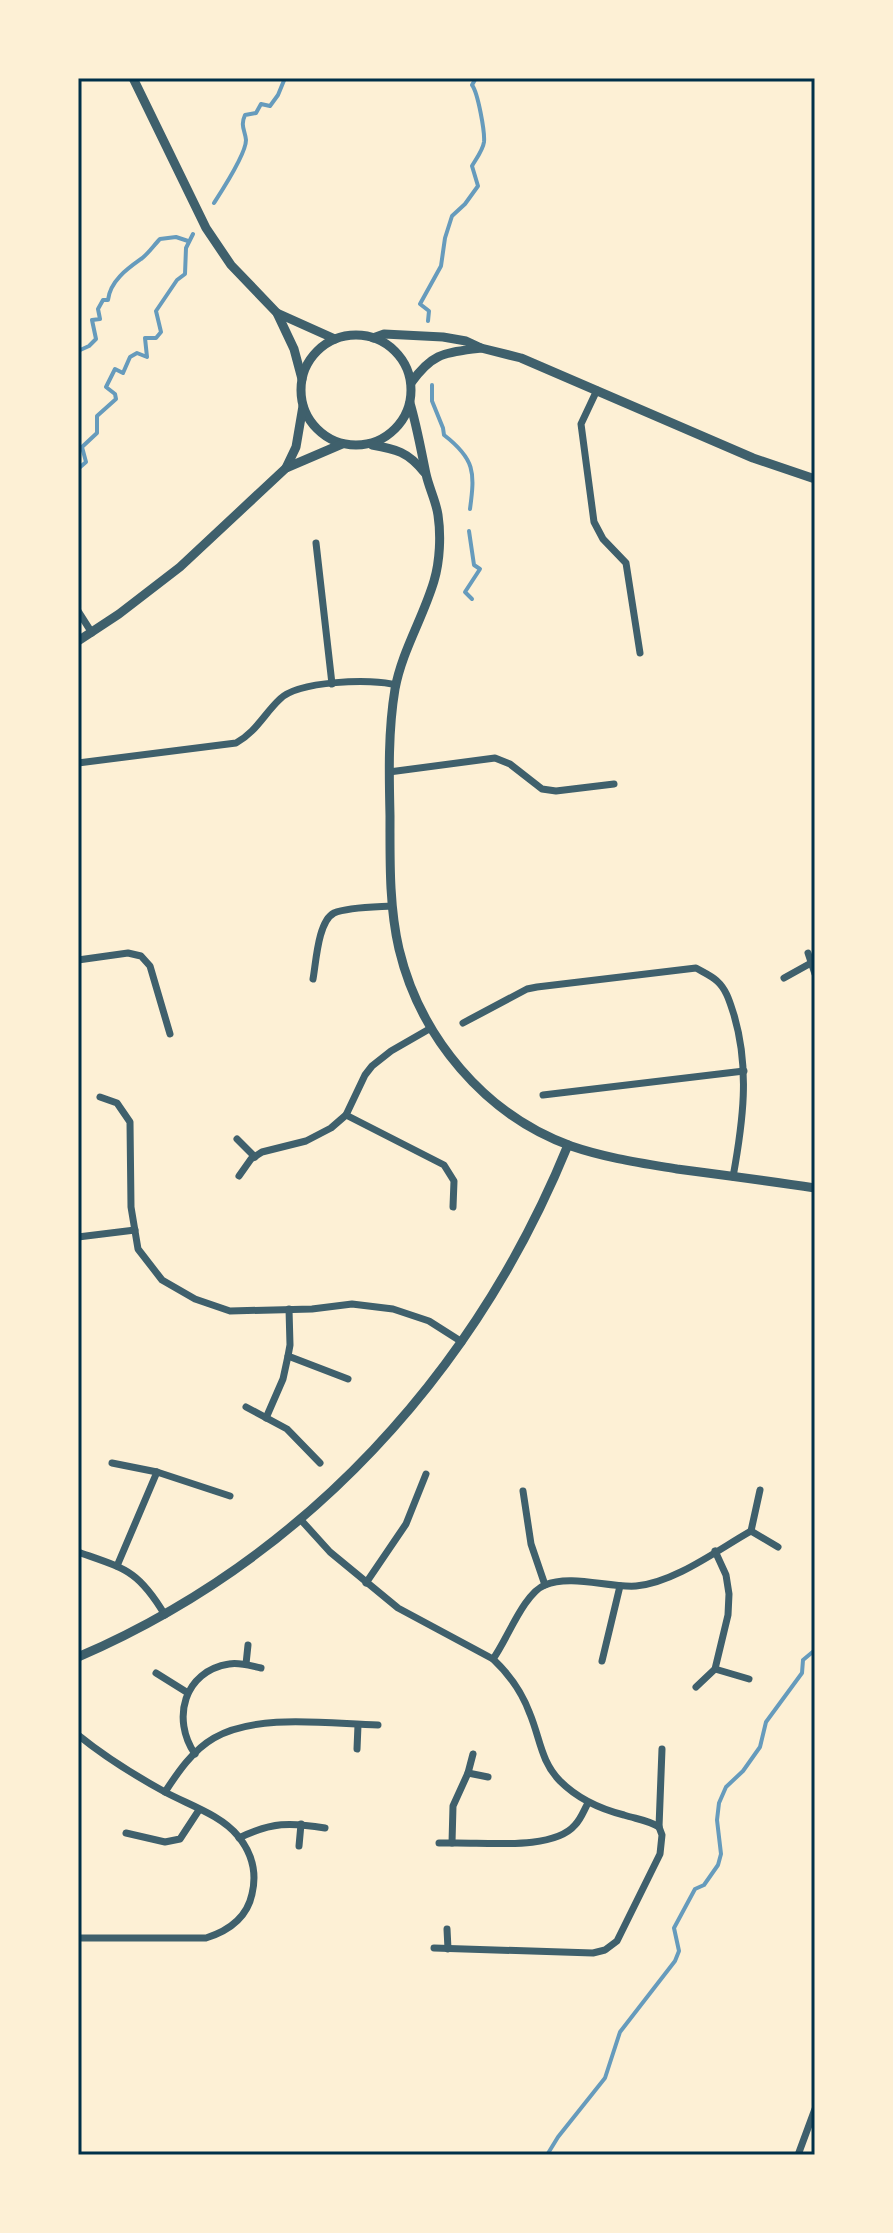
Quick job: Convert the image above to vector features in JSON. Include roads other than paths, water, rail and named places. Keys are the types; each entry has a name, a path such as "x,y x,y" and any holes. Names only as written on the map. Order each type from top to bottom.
{"street":[{"path":"133,78 206,228 231,265 277,313 294,349 302,379 303,405 296,447 286,468"},
{"path":"277,313 335,339"},
{"path":"373,338 384,334 443,337 521,358 753,458 815,479"},
{"path":"302,379 305,368 317,351 335,339 357,335 373,338 395,351 407,369 411,383 410,403 438,514 435,579 396,685 389,772 392,906 404,967 431,1028 470,1081 491,1100 536,1130 568,1145 611,1159 815,1188"},
{"path":"411,383 425,364 442,354 481,348"},
{"path":"597,390 581,424 594,522 603,539 626,563 640,653"},
{"path":"366,445 395,430 410,403"},
{"path":"303,405 310,421 325,436 342,444 366,445 406,454 426,474"},
{"path":"78,641 180,567 286,468 342,444"},
{"path":"316,543 332,684"},
{"path":"78,611 92,633"},
{"path":"78,763 236,743 247,737 280,699 290,691 303,687 374,681 396,685"},
{"path":"389,772 495,758 510,764 542,789 556,791 614,784"},
{"path":"313,979 322,928 333,913 392,906"},
{"path":"78,960 128,953 141,956 150,966 170,1034"},
{"path":"808,953 815,974"},
{"path":"784,978 811,963"},
{"path":"463,1023 527,989 696,968 717,980 727,995 739,1031 745,1088 733,1177"},
{"path":"239,1176 262,1152 319,1136 346,1115 372,1066 431,1028"},
{"path":"543,1095 744,1071"},
{"path":"100,1097 117,1103 130,1122 131,1207 138,1249 162,1280 195,1299 230,1311 312,1309 352,1304 393,1309 429,1321 462,1342"},
{"path":"346,1115 444,1165 454,1181 453,1207"},
{"path":"237,1139 255,1157"},
{"path":"78,1657 165,1615 257,1554 301,1520 368,1457 428,1388 462,1342 528,1234 568,1145"},
{"path":"78,1237 135,1230"},
{"path":"266,1418 283,1379 288,1356 289,1309"},
{"path":"288,1356 348,1379"},
{"path":"246,1407 287,1429 320,1463"},
{"path":"112,1463 157,1472 230,1496"},
{"path":"117,1566 157,1472"},
{"path":"366,1583 406,1524 426,1474"},
{"path":"493,1659 524,1605 545,1585 564,1581 620,1586 658,1582 673,1576 751,1531 760,1490"},
{"path":"523,1491 531,1544 545,1585"},
{"path":"301,1520 330,1552 398,1608 493,1659 509,1674 531,1716 549,1769 561,1783 588,1803 659,1827"},
{"path":"751,1531 778,1547"},
{"path":"696,1687 715,1669 728,1615 726,1575 715,1551"},
{"path":"78,1552 133,1574 150,1590 165,1615"},
{"path":"602,1661 620,1586"},
{"path":"246,1664 248,1645"},
{"path":"195,1754 188,1744 182,1719 188,1693 198,1680 213,1669 229,1664 261,1668"},
{"path":"715,1669 749,1679"},
{"path":"156,1673 188,1693"},
{"path":"165,1792 180,1769 213,1738 247,1726 282,1723 378,1725"},
{"path":"357,1749 358,1725"},
{"path":"78,1735 120,1766 219,1821 239,1838 253,1866 254,1881 251,1898 244,1911 235,1924 222,1933 188,1939 78,1938"},
{"path":"434,1948 593,1953 605,1950 617,1941 660,1854 662,1749"},
{"path":"452,1843 453,1806 473,1754"},
{"path":"468,1773 488,1777"},
{"path":"439,1843 547,1840 563,1835 576,1825 588,1803"},
{"path":"126,1833 165,1842 180,1839 199,1810"},
{"path":"239,1838 258,1828 277,1824 325,1828"},
{"path":"299,1846 301,1824"},
{"path":"447,1929 448,1949"},
{"path":"798,2155 815,2109"}],"waterway":[{"path":"214,203 245,146 245,115 256,113 261,104 270,106 285,78"},
{"path":"428,321 429,311 420,304 441,266 452,216 478,186 472,166 484,137 479,104 472,85 476,78"},
{"path":"78,469 86,462 82,447 97,433 97,416 116,399 115,394 106,387 115,369 123,373 130,357 137,353 147,357 145,338 156,338 161,332 156,311 177,280 185,274 186,248 193,234"},
{"path":"78,351 96,339 92,320 100,319 98,309 103,300 108,300 120,276 160,239 176,237 188,241"},
{"path":"432,385 432,401 444,435 462,451 470,467 470,509"},
{"path":"469,531 474,565 480,569 465,592 472,599"},
{"path":"547,2155 605,2078 620,2032 675,1961 679,1951 674,1928 695,1889 704,1885 718,1865 721,1854 717,1820 719,1803 726,1787 743,1771 760,1747 766,1722 802,1673 803,1660 815,1650"}]}
